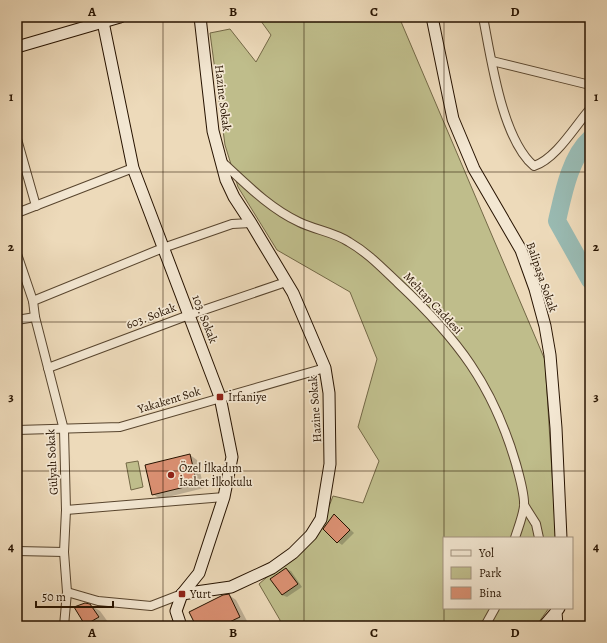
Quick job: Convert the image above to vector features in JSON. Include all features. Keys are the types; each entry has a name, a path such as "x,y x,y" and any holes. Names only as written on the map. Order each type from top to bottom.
{"street":[{"path":"17,47 102,20 120,17"},
{"name":"Hazine Sokak","path":"67,592 98,601 151,606 182,594 232,586 272,568 293,554 311,535 321,519 330,464 329,393 325,368 293,293 234,197 226,180 213,131 200,17"},
{"name":"Balipaşa Sokak","path":"432,17 453,119 474,169 521,250 535,290 545,326 550,355 556,428 561,537"},
{"path":"483,17 503,110 515,141 528,161 534,166 542,163 554,153 590,109"},
{"name":"103. Sokak","path":"102,20 133,168 220,397 232,456 224,497 199,573 182,594 176,611 181,626"},
{"path":"492,61 590,85"},
{"path":"17,139 36,206"},
{"name":"Mehtap Caddesi","path":"220,161 276,210 300,223 325,230 349,241 373,259 424,308 465,355 483,382 494,403 509,442 518,472 524,505 516,537"},
{"path":"17,213 133,168"},
{"path":"33,301 163,248 232,224 251,223"},
{"name":"Gülyalı Sokak","path":"17,254 33,301 35,317 64,430 66,510 64,552 67,592 64,626"},
{"name":"603. Sokak","path":"48,368 189,315 286,282"},
{"path":"17,320 35,317"},
{"name":"Yakakent Sok","path":"17,430 64,430 120,427 325,368"},
{"path":"66,510 224,497"},
{"path":"524,505 536,524 540,537"},
{"path":"17,551 64,552"},
{"path":"485,626 494,609"},
{"path":"544,626 556,609"},
{"path":"556,609 558,626"}],"green space":[{"path":"258,17 399,17 545,360 556,537 443,537 443,609 548,609 536,626 280,626 280,620 259,584 319,532 333,496 363,503 379,461 358,427 377,359 350,292 277,250 238,187 225,145 210,33 230,29 256,62 271,35"},
{"path":"138,461 143,487 131,490 126,463"}],"building":[{"name":"Özel İlkadım İsabet İlkokulu","path":"190,454 197,484 152,495 145,465"},
{"path":"334,514 350,530 337,543 323,529"},
{"path":"286,568 298,584 282,595 270,579"},
{"path":"229,594 240,617 221,626 196,626 189,612 223,595"},
{"path":"85,603 90,604 99,617 85,625 74,607"}],"waterway":[{"path":"590,139 583,147 572,166 557,221 590,280"}],"place":[{"name":"İrfaniye","path":"220,397"},
{"name":"Özel İlkadım İsabet İlkokulu","path":"171,475"},
{"name":"Yurt","path":"182,594"}]}
